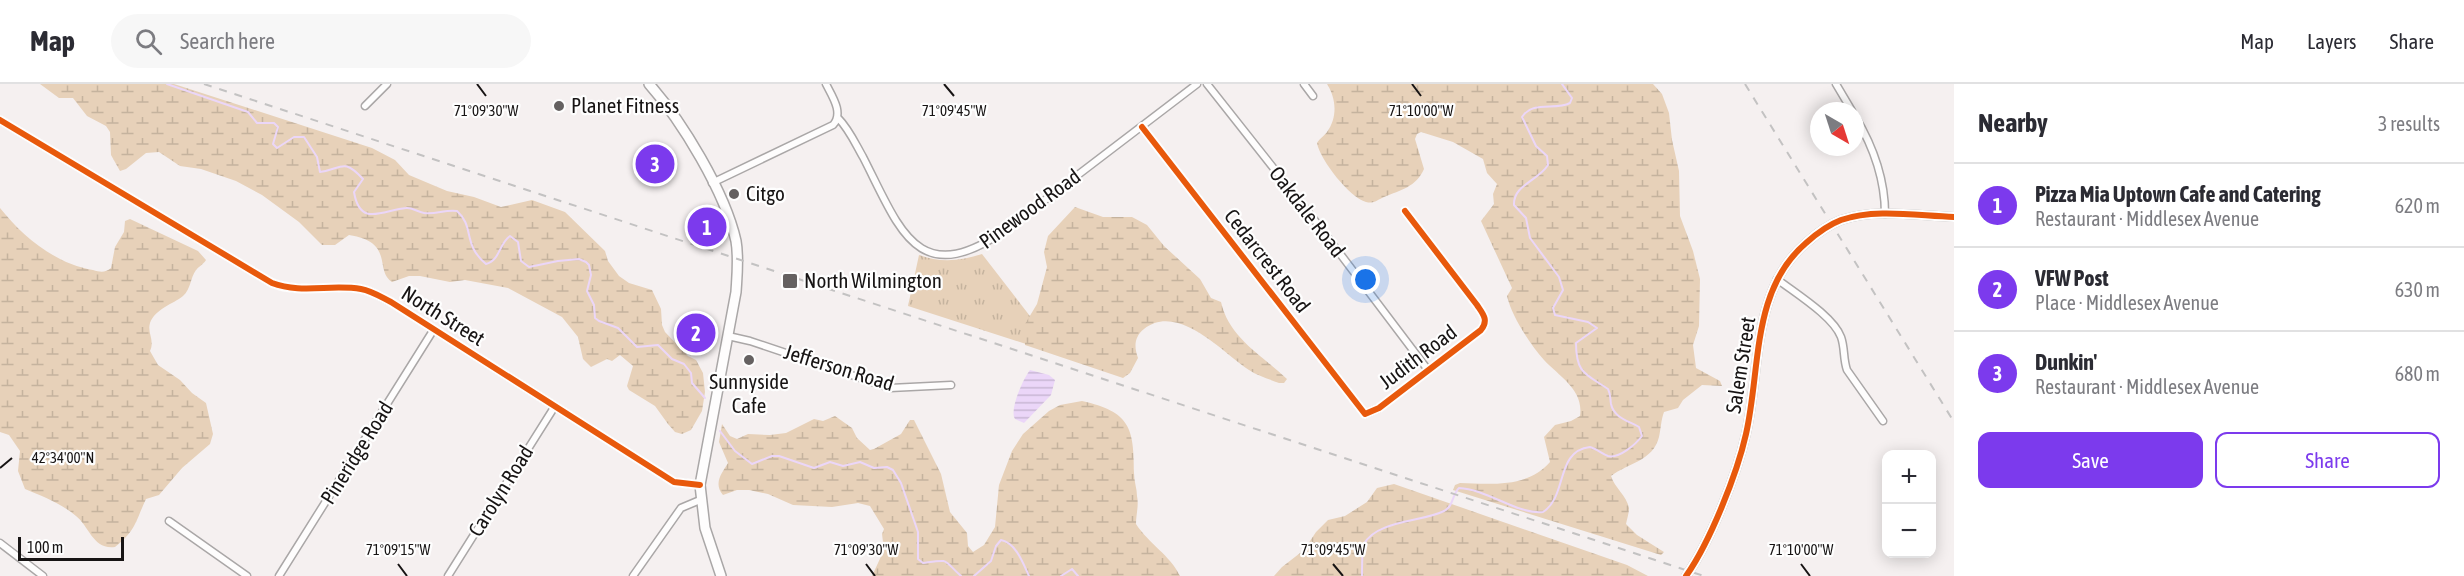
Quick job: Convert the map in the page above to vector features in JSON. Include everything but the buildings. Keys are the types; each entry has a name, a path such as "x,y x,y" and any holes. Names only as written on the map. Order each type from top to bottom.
{"main road":[{"path":"649,84 679,122 712,183 727,214 737,252 737,280 700,485 700,500 709,543 722,576"}],"street":[{"path":"365,106 387,84"},
{"name":"Pinewood Road","path":"826,84 838,118 855,142 906,236 920,249 942,254 970,252 991,241 1197,84"},
{"name":"Oakdale Road","path":"1207,84 1428,370"},
{"path":"1304,84 1313,96"},
{"path":"1836,84 1847,102"},
{"path":"712,183 831,126 838,118"},
{"name":"North Street","path":"0,120 272,283 295,288 366,290 391,302 674,482 700,485"},
{"name":"Cedarcrest Road","path":"1142,127 1353,401 1366,414"},
{"path":"1864,133 1874,151 1885,214"},
{"name":"Judith Road","path":"1366,414 1379,408 1480,330 1485,322 1485,316 1405,211"},
{"name":"Salem Street","path":"1686,576 1718,513 1740,456 1751,407 1763,323 1777,279 1793,255 1833,224 1851,218 1885,214 1954,217"},
{"path":"1777,279 1836,327 1843,342 1846,367 1883,421"},
{"name":"Pineridge Road","path":"279,576 434,329"},
{"name":"Jefferson Road","path":"728,336 750,341 890,388 951,384"},
{"name":"Carolyn Road","path":"448,576 555,406"},
{"path":"633,576 681,508 688,503 700,500"},
{"path":"169,521 247,576"},
{"path":"0,543 43,576"}],"green space":[{"path":"40,84 174,84 372,148 395,160 409,175 447,191 474,197 501,207 532,200 565,212 605,251 608,261 619,276 629,283 652,290 661,309 665,332 688,356 696,360 703,373 705,392 702,411 691,430 682,434 675,432 655,406 629,390 627,386 633,366 620,355 612,361 607,359 591,367 583,359 578,337 562,317 508,288 465,280 450,282 420,276 409,276 392,282 384,271 381,257 373,244 349,235 335,245 322,245 299,222 262,195 236,181 201,169 180,166 159,152 146,153 120,171 111,155 110,132 106,126 87,116 73,98 59,98"},
{"path":"1327,84 1653,84 1662,94 1669,113 1679,171 1680,216 1693,251 1700,279 1699,326 1693,345 1696,368 1720,381 1722,386 1702,385 1683,400 1678,408 1664,412 1656,445 1639,461 1611,476 1628,504 1626,524 1637,535 1664,552 1661,555 1453,490 1455,485 1460,483 1508,483 1531,476 1541,470 1550,462 1544,437 1555,425 1580,416 1578,399 1570,385 1533,346 1509,304 1507,296 1512,288 1481,221 1494,204 1493,194 1497,184 1487,173 1483,159 1453,142 1421,132 1415,139 1424,169 1417,180 1373,202 1359,199 1337,177 1324,159 1317,143 1327,132 1333,120 1334,101"},
{"path":"1075,207 1103,217 1132,217 1147,225 1164,246 1200,279 1211,298 1221,302 1231,326 1248,345 1287,379 1284,383 1252,372 1200,333 1171,322 1157,322 1138,335 1136,350 1138,358 1130,373 1123,378 1025,345 1025,324 1037,304 1047,267 1044,252 1048,236"},
{"path":"0,208 41,248 79,267 100,272 111,268 115,247 124,232 125,221 130,219 198,251 206,260 194,273 186,293 156,314 149,327 152,343 150,351 158,365 180,380 206,403 213,434 210,444 182,468 159,495 146,499 131,530 115,547 101,545 76,516 52,501 25,489 18,471 20,451 9,435 0,432"},
{"path":"982,254 1060,355 908,306 919,255 950,260"},
{"path":"1082,401 1110,410 1120,416 1126,424 1133,444 1138,503 1136,524 1171,562 1180,576 872,576 884,550 882,534 884,529 870,506 858,503 832,507 793,505 768,494 749,490 737,490 723,495 720,491 721,474 728,463 719,442 722,424 730,436 737,439 748,434 786,433 814,419 823,421 835,416 852,428 857,438 870,450 901,434 910,420 914,420 941,474 950,512 967,533 968,546 973,552 984,545 995,527 999,485 1012,451 1023,434 1049,411 1060,405"},
{"path":"1394,484 1627,565 1648,576 1274,576 1304,550 1316,532 1328,520 1345,516 1367,502 1377,488"}],"shaded area":[{"path":"1030,370 1049,375 1055,380 1051,395 1024,423 1015,419 1014,409 1021,387"}],"waterway":[{"path":"167,84 248,112 257,123 274,123 278,127 273,144 277,148 294,137 304,137 317,157 320,172 346,166 363,179 354,192 361,210 367,213 374,214 408,208 428,213 457,211 466,223 474,250 486,264 497,256 510,236 518,242 521,261 529,267 579,259 586,262 591,275 587,291 594,305 595,318 618,328 637,347 658,345 672,359 684,364 691,373 692,383 705,398"},
{"path":"1362,576 1363,546 1370,536 1389,526 1444,511 1450,506 1459,488 1470,489 1523,510 1543,512 1556,496 1566,465 1579,450 1590,447 1608,456 1617,455 1632,447 1642,436 1639,427 1615,413 1608,389 1588,376 1580,367 1576,343 1597,328 1588,322 1555,315 1553,308 1563,290 1559,277 1530,238 1526,218 1514,205 1517,193 1548,165 1547,156 1536,146 1522,117 1538,107 1570,103 1572,98 1562,84"},
{"path":"720,431 735,451 752,464 772,456 779,456 814,468 830,462 843,466 860,462 874,468 887,467 893,470 901,483 918,532 918,559 923,563 938,561 948,563 961,576"},
{"path":"974,576 991,561 996,546 1001,540 1015,549 1029,576"},
{"path":"1061,576 1072,569 1078,576"}],"railway":[{"path":"204,84 1704,576"},
{"path":"1745,84 1954,422"}],"cycle path":[{"path":"0,120 272,283 294,288 361,289 380,296 674,482 700,485"},
{"path":"1142,127 1365,414 1379,408 1481,330 1485,323 1477,305 1405,211"},
{"path":"1686,576 1713,527 1736,468 1751,409 1761,331 1767,307 1776,283 1788,262 1814,236 1827,227 1854,216 1897,214 1954,217"}],"place":[{"name":"Planet Fitness","path":"559,106"},
{"name":"Dunkin'","path":"655,164"},
{"name":"Citgo","path":"734,194"},
{"name":"Pizza Mia Uptown Cafe and Catering","path":"707,227"},
{"name":"North Wilmington","path":"790,281"},
{"name":"VFW Post","path":"696,333"},
{"name":"Sunnyside Cafe","path":"749,360"}]}
